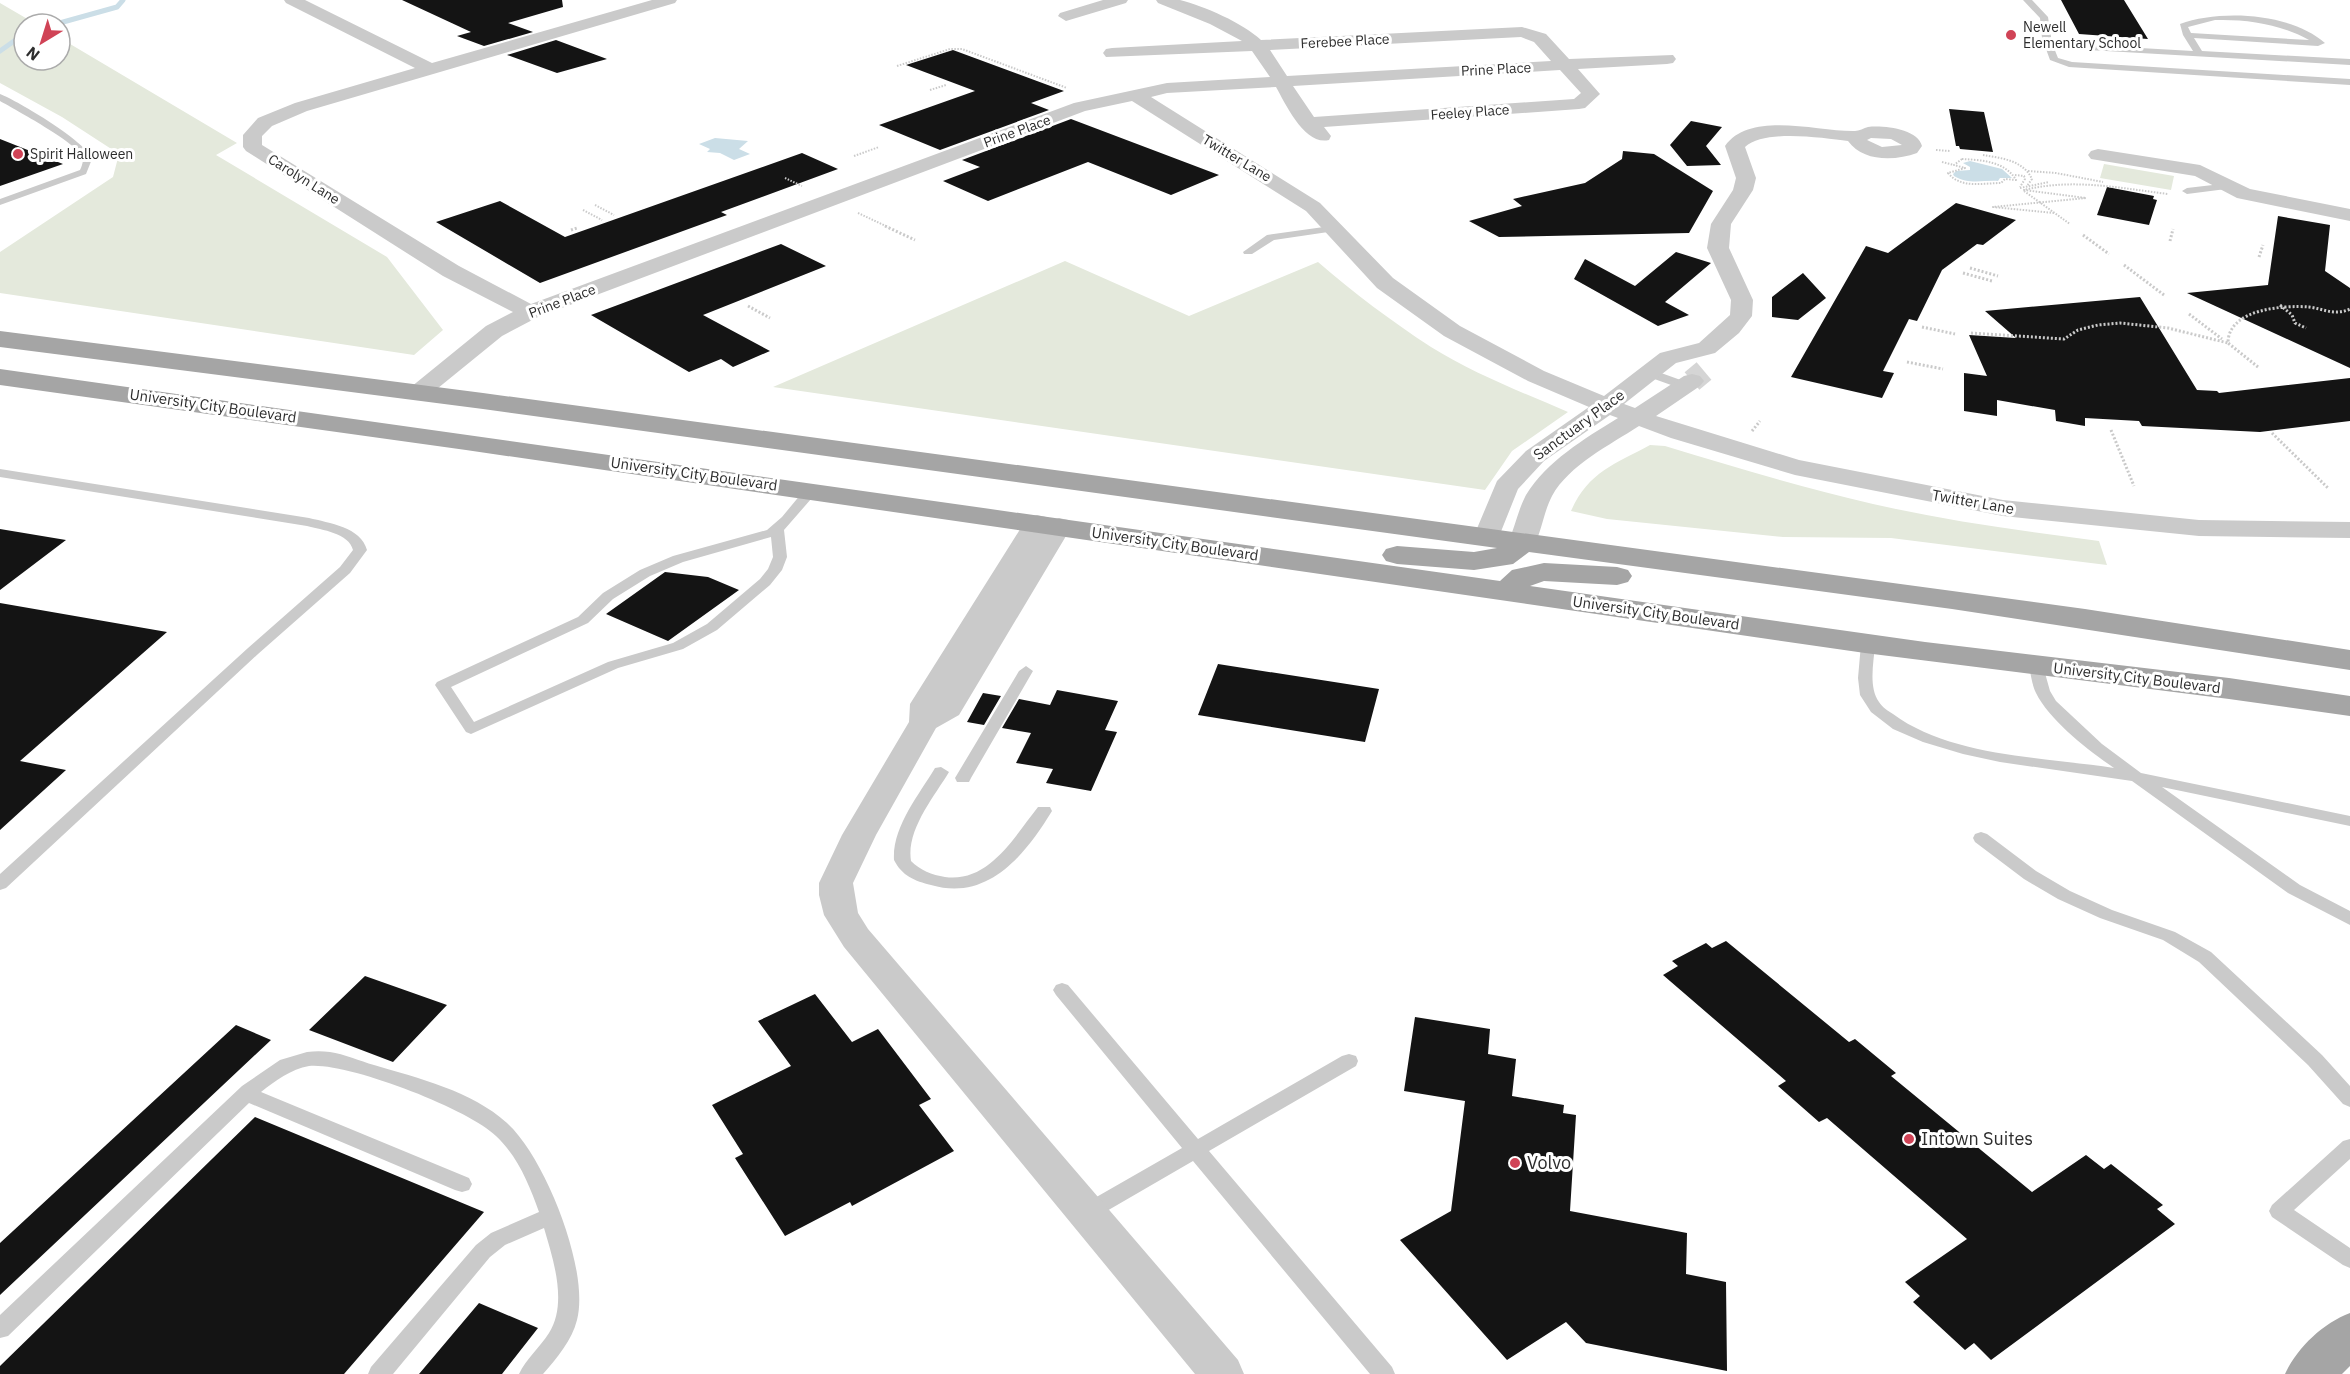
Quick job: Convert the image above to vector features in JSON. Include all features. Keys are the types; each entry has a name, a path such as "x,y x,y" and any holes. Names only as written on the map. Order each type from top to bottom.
{"main road":[{"path":"0,339 419,392 2105,621 2350,660"},
{"name":"University City Boulevard","path":"0,377 811,491 1868,644 2260,692 2350,706"},
{"path":"158,398 315,404 381,410 395,408 419,392"},
{"path":"1154,541 1257,544 1474,561 1502,558 1522,543"},
{"path":"1508,591 1523,576 1544,572 1598,574 1795,595 1879,591"},
{"path":"2309,1374 2350,1334"}],"street":[{"path":"292,0 428,68"},
{"name":"Carolyn Lane","path":"530,312 451,272 253,147 252,135 259,126 273,118 301,107 428,68 669,0"},
{"path":"1066,16 1120,0"},
{"path":"1164,0 1240,33 1256,45 1307,123 1322,136"},
{"name":"Ferebee Place","path":"1112,53 1508,31 1540,38 1565,64"},
{"name":"Prine Place","path":"419,392 494,331 530,312 1080,107 1167,88 1667,59"},
{"name":"Feeley Place","path":"1307,123 1579,104 1591,94 1565,64"},
{"name":"Twitter Lane","path":"1135,95 1292,191 1312,207 1385,283 1452,331 1536,376 1680,433 1795,467 2003,508 2199,528 2350,530"},
{"name":"Sanctuary Place","path":"1522,543 1539,496 1549,482 1568,465 1697,371 1741,316 1742,300 1720,254 1718,236 1720,224 1743,190 1746,178 1735,146 1737,142 1759,134 1808,130 1858,138"},
{"path":"2098,155 2200,171 2253,196 2350,215"},
{"name":"Sanctuary Place","path":"1486,538 1506,486 1535,456 1607,406 1668,358 1697,371"},
{"path":"1048,525 925,704 924,722 858,835 836,883 836,895 841,915 856,938 1222,1374"}],"lane":[{"path":"2027,0 2044,17 2054,60 2072,64 2350,82"},
{"path":"2199,54 2183,26 2196,19 2246,19 2305,33 2345,62"},
{"path":"2187,35 2321,43"},
{"path":"2049,45 2345,62"},
{"path":"0,97 83,151 87,167 83,172 0,202"},
{"path":"2187,191 2230,186"},
{"path":"1248,252 1271,237 1332,229"},
{"path":"1650,373 1697,371"},
{"path":"0,473 309,522 348,534 358,542 360,550 345,570 253,651 0,884"},
{"path":"777,530 780,557 770,576 738,607 694,638 613,665 471,729 442,685 576,624 608,596 645,573 678,559 777,530 811,491"},
{"path":"1868,644 1866,686 1868,697 1875,708 1913,732 2005,758 2135,776 2350,822"},
{"path":"2036,666 2042,691 2050,705 2096,748 2294,889 2350,919"},
{"path":"963,778 1026,671"},
{"path":"941,772 913,821 902,851 905,865 926,879 954,884 982,878 1003,860 1044,812"},
{"path":"1981,838 2031,875 2064,895 2106,914 2169,936 2205,957 2315,1060 2350,1099"},
{"path":"1062,990 1384,1374"},
{"path":"0,1329 246,1094 285,1065 304,1058 317,1057 331,1059 449,1098 491,1120 507,1134 532,1170 551,1216 565,1271 568,1303 567,1320 559,1337 530,1374"},
{"path":"1086,1213 1348,1061"},
{"path":"246,1094 462,1184"},
{"path":"2350,1147 2279,1211 2350,1259"},
{"path":"379,1374 483,1251 498,1239 551,1216"}],"path":[{"path":"897,66 950,49 962,49 1070,89"},
{"path":"930,90 946,85"},
{"path":"854,156 879,147"},
{"path":"1983,155 2015,164 2028,171 2056,173 2173,194 2078,183 2050,184 2024,190"},
{"path":"1987,162 1992,157"},
{"path":"1954,165 1962,159 1987,162 2002,167 2015,176 2024,176 2025,179 2020,188"},
{"path":"1942,162 1965,168 1951,170 1948,173 1949,177 1971,184 2001,183 2006,179 2016,180 2015,176"},
{"path":"2026,186 2032,179 2028,171"},
{"path":"785,178 802,186"},
{"path":"2020,188 2056,181 2103,182"},
{"path":"2020,188 2070,224"},
{"path":"2024,190 2086,198 1993,207 2054,213"},
{"path":"595,206 614,215"},
{"path":"583,210 602,220"},
{"path":"857,212 915,240"},
{"path":"571,230 577,228"},
{"path":"2170,241 2173,229"},
{"path":"2083,235 2109,254"},
{"path":"2259,257 2263,245"},
{"path":"2124,265 2164,295"},
{"path":"1970,267 1998,276"},
{"path":"1964,273 1992,281"},
{"path":"748,306 770,318"},
{"path":"2228,344 2227,333 2232,325 2262,311 2282,307 2306,307 2339,313 2350,309"},
{"path":"2282,307 2292,315 2295,323 2306,328"},
{"path":"2189,314 2258,367"},
{"path":"1971,333 2064,339 2074,331 2084,328 2134,325 2174,329 2228,344"},
{"path":"1922,327 1955,334"},
{"path":"1907,362 1943,369"},
{"path":"2111,430 2134,486"},
{"path":"2272,433 2329,489"}],"shaded area":[{"path":"0,3 15,12 12,12 12,72 72,72 72,45 237,143 216,155 387,257 443,330 414,355 0,293 0,252 113,177 119,154 62,117 0,83"},
{"path":"715,138 748,141 739,149 750,154 734,160 720,153 707,152 710,149 699,144"},
{"path":"1970,161 2002,169 2012,178 1976,182 1954,176 1956,171 1970,170 1970,167 1963,163"},
{"path":"2104,164 2174,176 2171,190 2100,178"},
{"path":"1065,261 1189,316 1318,262 1373,306 1447,357 1568,412 1512,451 1485,490 773,387"},
{"path":"1650,445 1665,446 1847,498 1929,516 2099,541 2107,565 1891,538 1783,537 1607,519 1571,511 1594,478 1614,464"}],"building":[{"path":"402,0 562,0 563,7 508,23 533,32 484,46 457,36 471,32"},
{"name":"Newell Elementary School","path":"2061,0 2124,0 2148,39 2079,34"},
{"path":"556,40 607,59 557,73 507,55"},
{"path":"953,50 1064,91 1031,103 1049,110 940,150 879,125 975,91 906,65"},
{"path":"1949,109 1984,112 1993,152 1960,149 1956,146"},
{"path":"1071,119 1219,175 1171,195 1088,162 988,201 943,181 980,167 962,160"},
{"path":"1691,121 1722,127 1706,146 1721,165 1687,166 1670,145"},
{"name":"Spirit Halloween","path":"0,139 63,164 0,186"},
{"path":"1623,151 1654,154 1713,191 1689,233 1499,237 1469,221 1522,206 1513,199 1585,183 1622,159"},
{"path":"802,153 838,169 721,212 727,215 540,283 436,222 500,201 565,237"},
{"path":"2107,187 2154,196 2153,199 2157,200 2149,225 2097,215"},
{"path":"1956,203 2016,220 1983,245 1977,244 1942,270 1917,321 1909,319 1883,371 1894,373 1882,398 1791,377 1866,246 1888,253"},
{"path":"2278,216 2330,225 2325,271 2350,288 2350,368 2187,293 2268,285"},
{"path":"781,244 826,266 703,315 770,351 733,367 721,359 689,372 591,315"},
{"path":"1676,252 1711,263 1665,302 1689,315 1658,326 1574,279 1585,259 1635,286"},
{"path":"1803,273 1826,298 1798,320 1772,317 1772,297"},
{"path":"2140,297 2197,390 2219,393 2350,378 2350,421 2260,432 2142,426 2139,421 2085,418 2085,426 2056,421 2055,410 1997,400 1997,416 1964,411 1964,373 1987,376 1969,335 2016,338 1985,311"},
{"path":"0,529 66,540 0,590"},
{"path":"665,572 708,577 739,590 668,641 606,614"},
{"path":"0,603 167,632 20,761 66,770 0,830"},
{"path":"1218,664 1379,689 1365,742 1198,715"},
{"path":"1057,690 1118,701 1105,730 1117,732 1091,791 1046,783 1053,769 1016,763 1031,733 1002,728 1019,699 1050,705"},
{"path":"983,693 1001,696 984,725 967,722"},
{"name":"Intown Suites","path":"1726,941 1849,1042 1855,1039 1896,1073 1891,1076 2032,1192 2086,1155 2104,1169 2111,1164 2163,1205 2157,1209 2175,1224 1991,1360 1974,1343 1965,1350 1913,1302 1920,1296 1905,1282 1967,1239 1827,1118 1819,1122 1778,1086 1786,1081 1663,975 1678,966 1672,961 1706,943 1712,948"},
{"path":"365,976 447,1005 393,1062 309,1030"},
{"path":"815,994 852,1042 878,1029 931,1099 919,1105 954,1151 852,1206 850,1202 785,1236 735,1158 743,1154 712,1105 791,1066 758,1021"},
{"name":"Volvo","path":"1415,1017 1490,1029 1488,1054 1516,1059 1512,1096 1564,1105 1563,1113 1576,1115 1570,1211 1687,1233 1686,1274 1726,1282 1727,1371 1586,1343 1566,1322 1507,1360 1400,1240 1451,1211 1465,1101 1404,1091"},
{"path":"236,1025 271,1040 0,1295 0,1243"},
{"path":"255,1117 484,1212 344,1374 0,1374 0,1366"},
{"path":"479,1303 538,1328 502,1374 419,1374"}],"waterway":[{"path":"72,20 117,7 123,0"},
{"path":"0,51 12,42"}],"tunnel":[{"path":"1692,381 1704,371"}],"place":[{"name":"Newell Elementary School","path":"2011,35"},
{"name":"Spirit Halloween","path":"18,154"},
{"name":"Intown Suites","path":"1909,1139"},
{"name":"Volvo","path":"1515,1163"}]}
